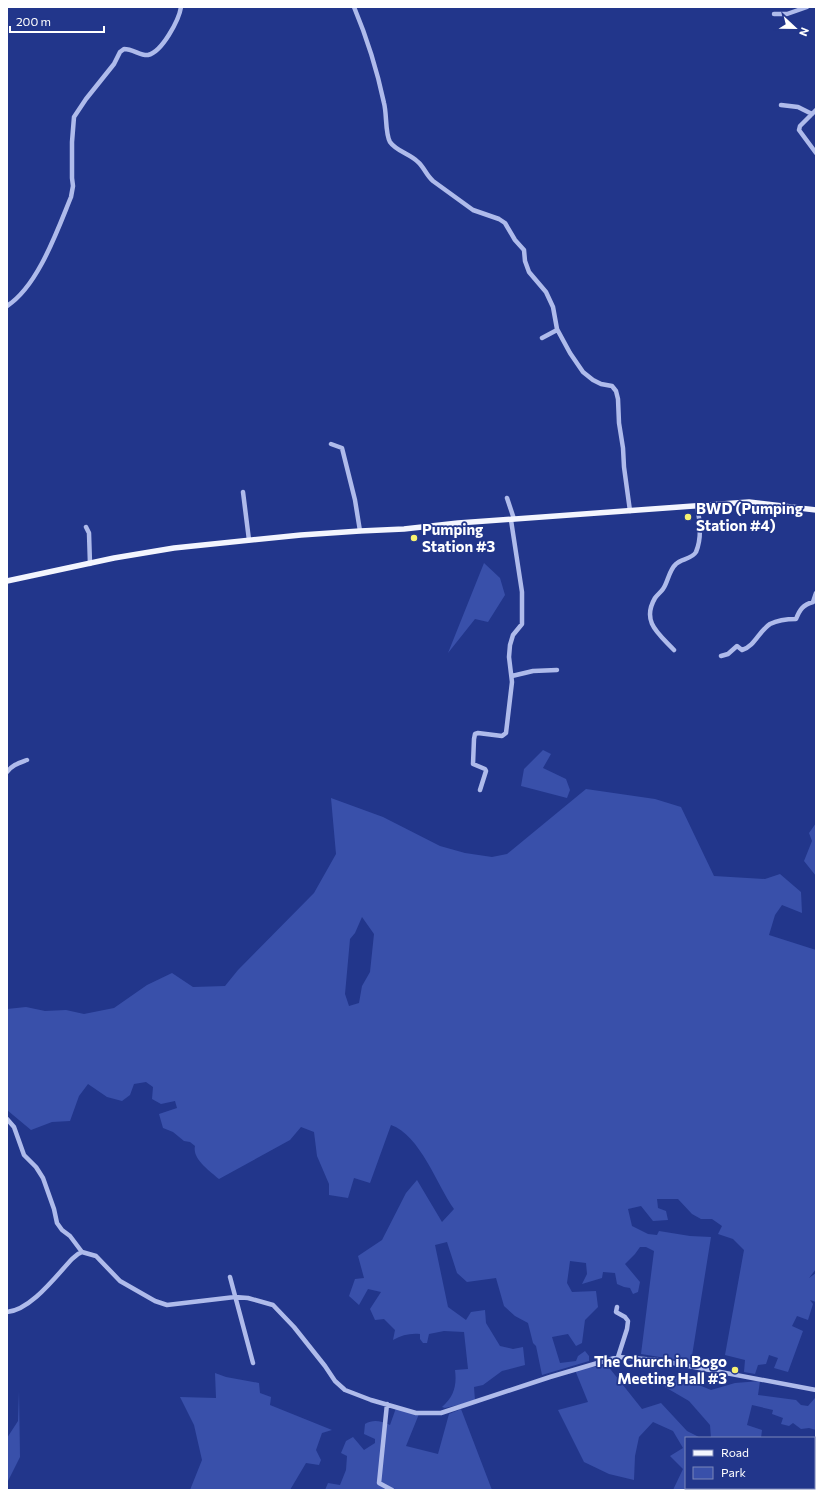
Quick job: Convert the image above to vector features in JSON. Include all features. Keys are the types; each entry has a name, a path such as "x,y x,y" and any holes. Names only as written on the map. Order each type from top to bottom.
{"main road":[{"path":"7,581 114,558 174,548 249,540 749,502 816,510"}],"street":[{"path":"7,306 22,293 36,275 71,197 73,186 72,123 76,113 114,64 120,52 124,49 131,49 142,55 148,55 154,52 164,42 172,31 181,7"},
{"path":"354,7 370,46 372,61 385,105 388,123 387,133 393,146 417,161 425,170 428,177 473,210 499,219 504,223 515,240 524,250 525,261 529,272 546,292 553,307 557,330 583,372 601,384 612,386 616,391 630,511"},
{"path":"774,14 787,14 807,7"},
{"path":"781,105 798,107 814,112 800,126 800,130 816,153"},
{"path":"542,338 557,330"},
{"path":"331,444 342,448 355,500 360,531"},
{"path":"243,492 249,540"},
{"path":"480,790 486,771 485,769 473,764 474,739 476,734 502,736 506,733 512,676 509,657 510,644 513,635 522,624 522,592 512,520 507,498"},
{"path":"674,650 652,627 650,613 655,598 663,590 674,566 678,562 691,557 696,553 699,539 700,516 697,506"},
{"path":"86,527 89,533 90,564"},
{"path":"721,656 728,654 737,646 742,650 747,648 770,625 783,619 796,619 799,610 804,604 813,602 816,593"},
{"path":"512,676 533,671 557,670"},
{"path":"7,772 15,764 27,760"},
{"path":"7,1119 14,1127 24,1156 36,1167 43,1178 57,1223 62,1230 74,1240 82,1252 96,1256 120,1281 167,1306 235,1298 248,1298 272,1305 294,1327 335,1381 345,1390 353,1394 416,1412 430,1414 441,1413 550,1377 618,1357 657,1360 816,1390"},
{"path":"7,1312 15,1312 27,1305 72,1259 82,1252"},
{"path":"230,1277 253,1363"},
{"path":"617,1307 616,1312 625,1317 628,1321 618,1357"},
{"path":"387,1404 379,1483 392,1490"}],"green space":[{"path":"484,563 500,578 505,595 488,622 475,619 448,653"},
{"path":"543,750 551,754 543,768 566,779 570,790 567,798 521,786 524,769"},
{"path":"586,789 655,799 681,807 714,876 765,879 780,874 801,892 802,913 782,905 775,915 769,935 816,950 816,1269 809,1278 816,1273 816,1302 810,1300 813,1304 808,1320 797,1316 792,1326 803,1331 788,1372 774,1368 778,1358 769,1355 766,1364 758,1365 755,1374 744,1372 745,1360 725,1355 744,1250 733,1239 718,1234 722,1226 712,1219 701,1219 692,1214 678,1199 657,1199 658,1208 666,1211 668,1220 653,1221 641,1206 628,1209 632,1226 648,1234 657,1235 659,1231 690,1236 711,1237 691,1362 641,1354 654,1251 646,1247 640,1247 625,1264 640,1282 638,1292 633,1294 630,1288 617,1284 615,1273 603,1272 602,1278 582,1284 587,1274 586,1263 570,1261 567,1283 572,1292 596,1291 598,1307 585,1320 582,1343 576,1346 568,1334 552,1337 560,1363 576,1361 578,1356 585,1351 589,1356 589,1361 542,1375 536,1346 533,1343 528,1323 515,1316 504,1306 496,1278 467,1282 457,1273 447,1242 435,1245 448,1307 466,1320 471,1312 485,1310 486,1323 500,1346 513,1349 523,1347 525,1365 502,1371 483,1385 474,1387 475,1401 445,1408 442,1407 452,1395 454,1390 456,1381 455,1370 468,1369 464,1332 444,1331 429,1334 427,1343 423,1343 420,1339 420,1334 406,1335 393,1340 395,1330 384,1319 375,1320 370,1309 381,1292 368,1289 359,1305 349,1296 355,1279 364,1278 358,1256 382,1240 406,1193 417,1180 442,1222 454,1209 419,1150 411,1139 401,1130 391,1125 370,1183 354,1178 348,1198 329,1195 329,1184 317,1156 314,1132 301,1127 290,1140 219,1179 196,1156 195,1146 190,1142 184,1141 173,1132 163,1128 159,1114 177,1108 175,1101 161,1104 152,1099 153,1087 146,1082 134,1084 130,1095 122,1101 107,1097 88,1084 79,1096 70,1121 52,1122 31,1130 7,1110 7,1009 26,1007 45,1011 66,1010 84,1014 114,1008 147,985 172,973 193,987 225,986 238,970 314,893 336,854 331,798 383,817 440,846 465,853 492,857 507,854","holes":["362,917 374,934 370,972 362,986 359,1003 349,1006 345,994 350,939 355,933"]},
{"path":"816,823 816,876 804,861 812,841 809,833"},
{"path":"607,1365 642,1409 661,1403 687,1431 699,1437 685,1437 685,1489 690,1489 689,1490 673,1490 683,1469 670,1456 683,1448 673,1431 653,1422 639,1437 635,1456 634,1480 609,1474 584,1462 558,1410 588,1402 575,1370"},
{"path":"215,1373 226,1377 259,1383 260,1393 271,1397 270,1405 332,1430 322,1433 316,1450 321,1460 319,1465 306,1463 290,1490 190,1490 202,1460 194,1425 180,1397 216,1398"},
{"path":"672,1374 711,1390 735,1383 760,1381 758,1395 796,1400 801,1405 808,1406 816,1398 816,1430 809,1428 801,1429 793,1423 789,1426 781,1424 783,1418 772,1414 773,1410 752,1405 747,1425 762,1430 761,1437 711,1437 710,1425 689,1401 665,1387"},
{"path":"19,1391 20,1457 7,1483 7,1438 18,1421"},
{"path":"396,1408 419,1414 406,1446 438,1454 449,1414 461,1409 492,1490 325,1490 328,1483 340,1485 346,1470 347,1456 341,1453 346,1441 353,1437 364,1450 375,1443 375,1439 364,1434 365,1424 371,1421 377,1421 390,1425"}],"place":[{"name":"BWD (Pumping Station #4)","path":"688,517"},
{"name":"Pumping Station #3","path":"414,538"},
{"name":"The Church in Bogo Meeting Hall #3","path":"735,1370"}]}
